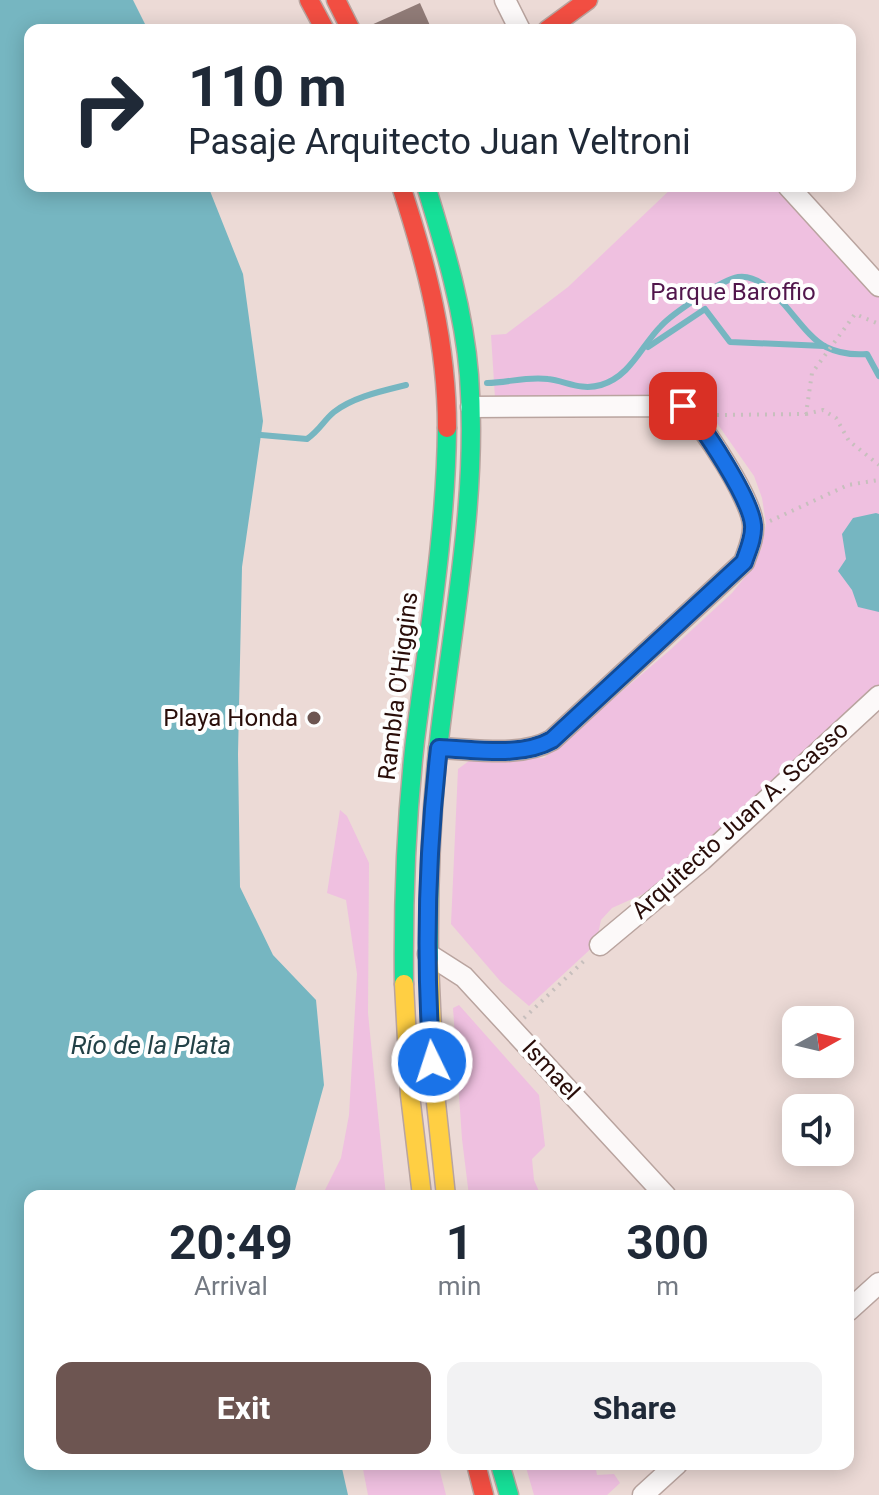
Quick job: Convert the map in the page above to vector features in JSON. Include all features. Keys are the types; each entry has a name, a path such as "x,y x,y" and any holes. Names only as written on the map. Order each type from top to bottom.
{"main road":[{"path":"309,0 322,24"},
{"path":"336,0 348,24"},
{"path":"555,24 588,0"},
{"name":"Rambla O'Higgins","path":"403,192 436,315 447,404 447,454 441,524 415,742 406,862 406,1024 421,1190"},
{"name":"Rambla O'Higgins","path":"428,192 460,311 471,407 466,524 439,748 431,843 428,954 435,1103 445,1190"},
{"path":"478,1470 484,1495"},
{"path":"502,1470 509,1495"}],"street":[{"path":"505,0 517,24"},
{"path":"793,192 879,286"},
{"path":"439,748 525,750 552,740 744,562 753,528 745,500 694,415 683,406 471,407"},
{"name":"Arquitecto Juan A. Scasso","path":"600,945 702,860 879,696"},
{"name":"Ismael","path":"428,954 464,977 660,1190"},
{"path":"854,1306 879,1283"},
{"path":"643,1495 670,1470"}],"path":[{"path":"806,414 812,373 840,331 855,314 879,324"},
{"path":"694,415 806,414 823,410 836,418 849,441 879,465"},
{"path":"753,528 848,485 879,480"},
{"path":"512,1029 600,945"}],"green space":[{"name":"Parque Baroffio","path":"668,192 782,192 879,297 879,689 741,816 652,890 612,908 601,920 596,944 529,1006 501,982 451,924 458,769 473,758 544,758 732,593 750,571 761,549 766,524 762,498 754,476 693,389 619,396 495,398 491,335 506,334 568,287"},
{"path":"340,810 347,816 369,863 368,1013 385,1190 325,1190 341,1158 349,1115 357,974 346,900 327,893"},
{"path":"459,1005 539,1095 545,1146 532,1159 538,1190 468,1190 453,1008"},
{"path":"363,1470 440,1470 446,1495 368,1495"},
{"path":"527,1470 596,1470 597,1475 614,1474 620,1483 607,1495 534,1495"}],"water":[{"name":"Río de la Plata","path":"0,0 133,0 145,24 24,24 24,192 210,192 243,274 263,421 242,567 238,754 240,887 273,955 316,1000 324,1085 295,1190 24,1190 24,1470 342,1470 348,1495 0,1495"},
{"path":"879,514 879,612 858,607 852,590 838,571 846,559 842,534 853,518"}],"building":[{"path":"420,3 429,24 373,24"}],"waterway":[{"path":"487,383 540,378 586,387 611,381 628,368 667,321 710,290 738,277 751,278 763,284 826,347 846,353 867,354 879,376"},
{"path":"648,347 705,309 730,342 824,346"},
{"path":"261,435 307,439 331,415 350,402 406,385"}],"traffic: fast":[{"path":"428,192 447,256 463,327 471,420 463,554 434,790 429,963"},
{"path":"404,984 409,802 440,546 447,428"},
{"path":"502,1470 509,1495"}],"traffic: slow":[{"path":"429,963 435,1093 445,1190"},
{"path":"404,984 410,1095 421,1190"}],"traffic: jam":[{"path":"309,0 322,24"},
{"path":"336,0 348,24"},
{"path":"555,24 588,0"},
{"path":"403,192 434,305 443,366 447,428"},
{"path":"478,1470 484,1495"}],"place":[{"name":"Playa Honda","path":"314,718"}],"route":[{"path":"432,1062 429,895 439,748 525,750 552,740 744,562 751,543 751,514 735,481 694,415 683,406"}]}
